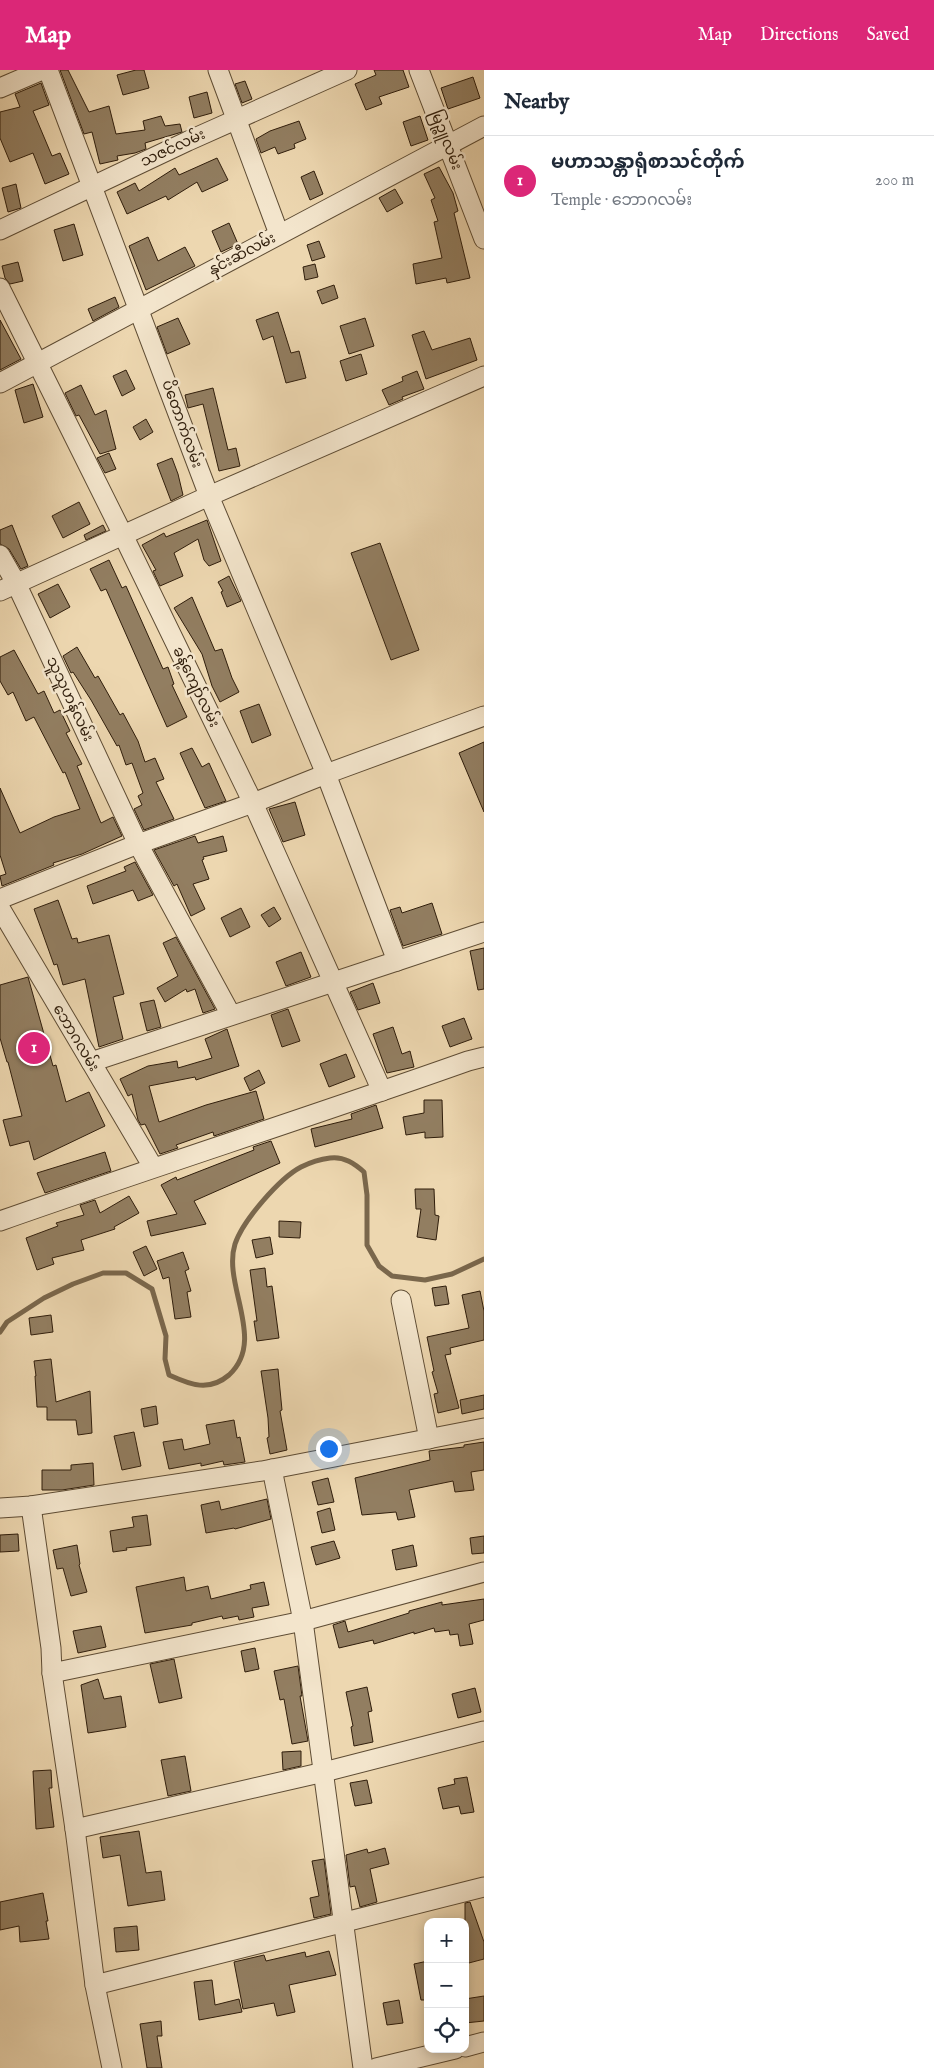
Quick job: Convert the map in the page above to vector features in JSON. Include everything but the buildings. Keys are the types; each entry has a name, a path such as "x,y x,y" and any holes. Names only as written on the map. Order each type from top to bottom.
{"street":[{"path":"0,88 42,70"},
{"name":"ပိတောက်လမ်း","path":"48,70 140,309 209,496 326,774 397,961"},
{"path":"218,70 279,234"},
{"name":"သဇင်လမ်း","path":"0,230 236,119 347,70"},
{"name":"မြဉ္ဇူလမ်း","path":"419,70 484,239"},
{"name":"နှင်းဆီလမ်း","path":"0,382 484,126"},
{"name":"ခန့်ကျော်လမ်း","path":"0,288 253,803 382,1091"},
{"path":"8,587 209,496 484,376"},
{"name":"သူသူဟန်လမ်း","path":"0,555 8,587 138,844 231,1015"},
{"path":"0,900 138,844 484,716"},
{"name":"ဘောဂလမ်း","path":"0,908 153,1167"},
{"path":"91,1062 484,932"},
{"path":"0,1220 476,1059"},
{"path":"401,1300 429,1439"},
{"path":"0,1508 31,1506 272,1469 484,1428"},
{"path":"272,1469 303,1621 363,2068"},
{"path":"31,1506 95,1985 112,2068"},
{"path":"52,1673 303,1621 484,1572"},
{"path":"75,1829 324,1772 484,1731"},
{"path":"95,1985 484,1886"},
{"path":"469,2046 484,2042"},
{"path":"376,2068 438,2053"}],"waterway":[{"path":"0,1332 7,1322 44,1298 73,1284 103,1273 126,1273 152,1289 166,1336 165,1359 169,1375 185,1382 200,1385 214,1384 222,1380 229,1375 240,1361 244,1346 244,1329 234,1277 233,1260 235,1244 239,1234 263,1201 292,1172 316,1161 330,1158 345,1159 364,1172 367,1195 367,1245 379,1266 392,1276 425,1280 452,1274 484,1259"}],"place":[{"name":"မဟာသန္တာရုံစာသင်တိုက်","path":"34,1048"}]}
